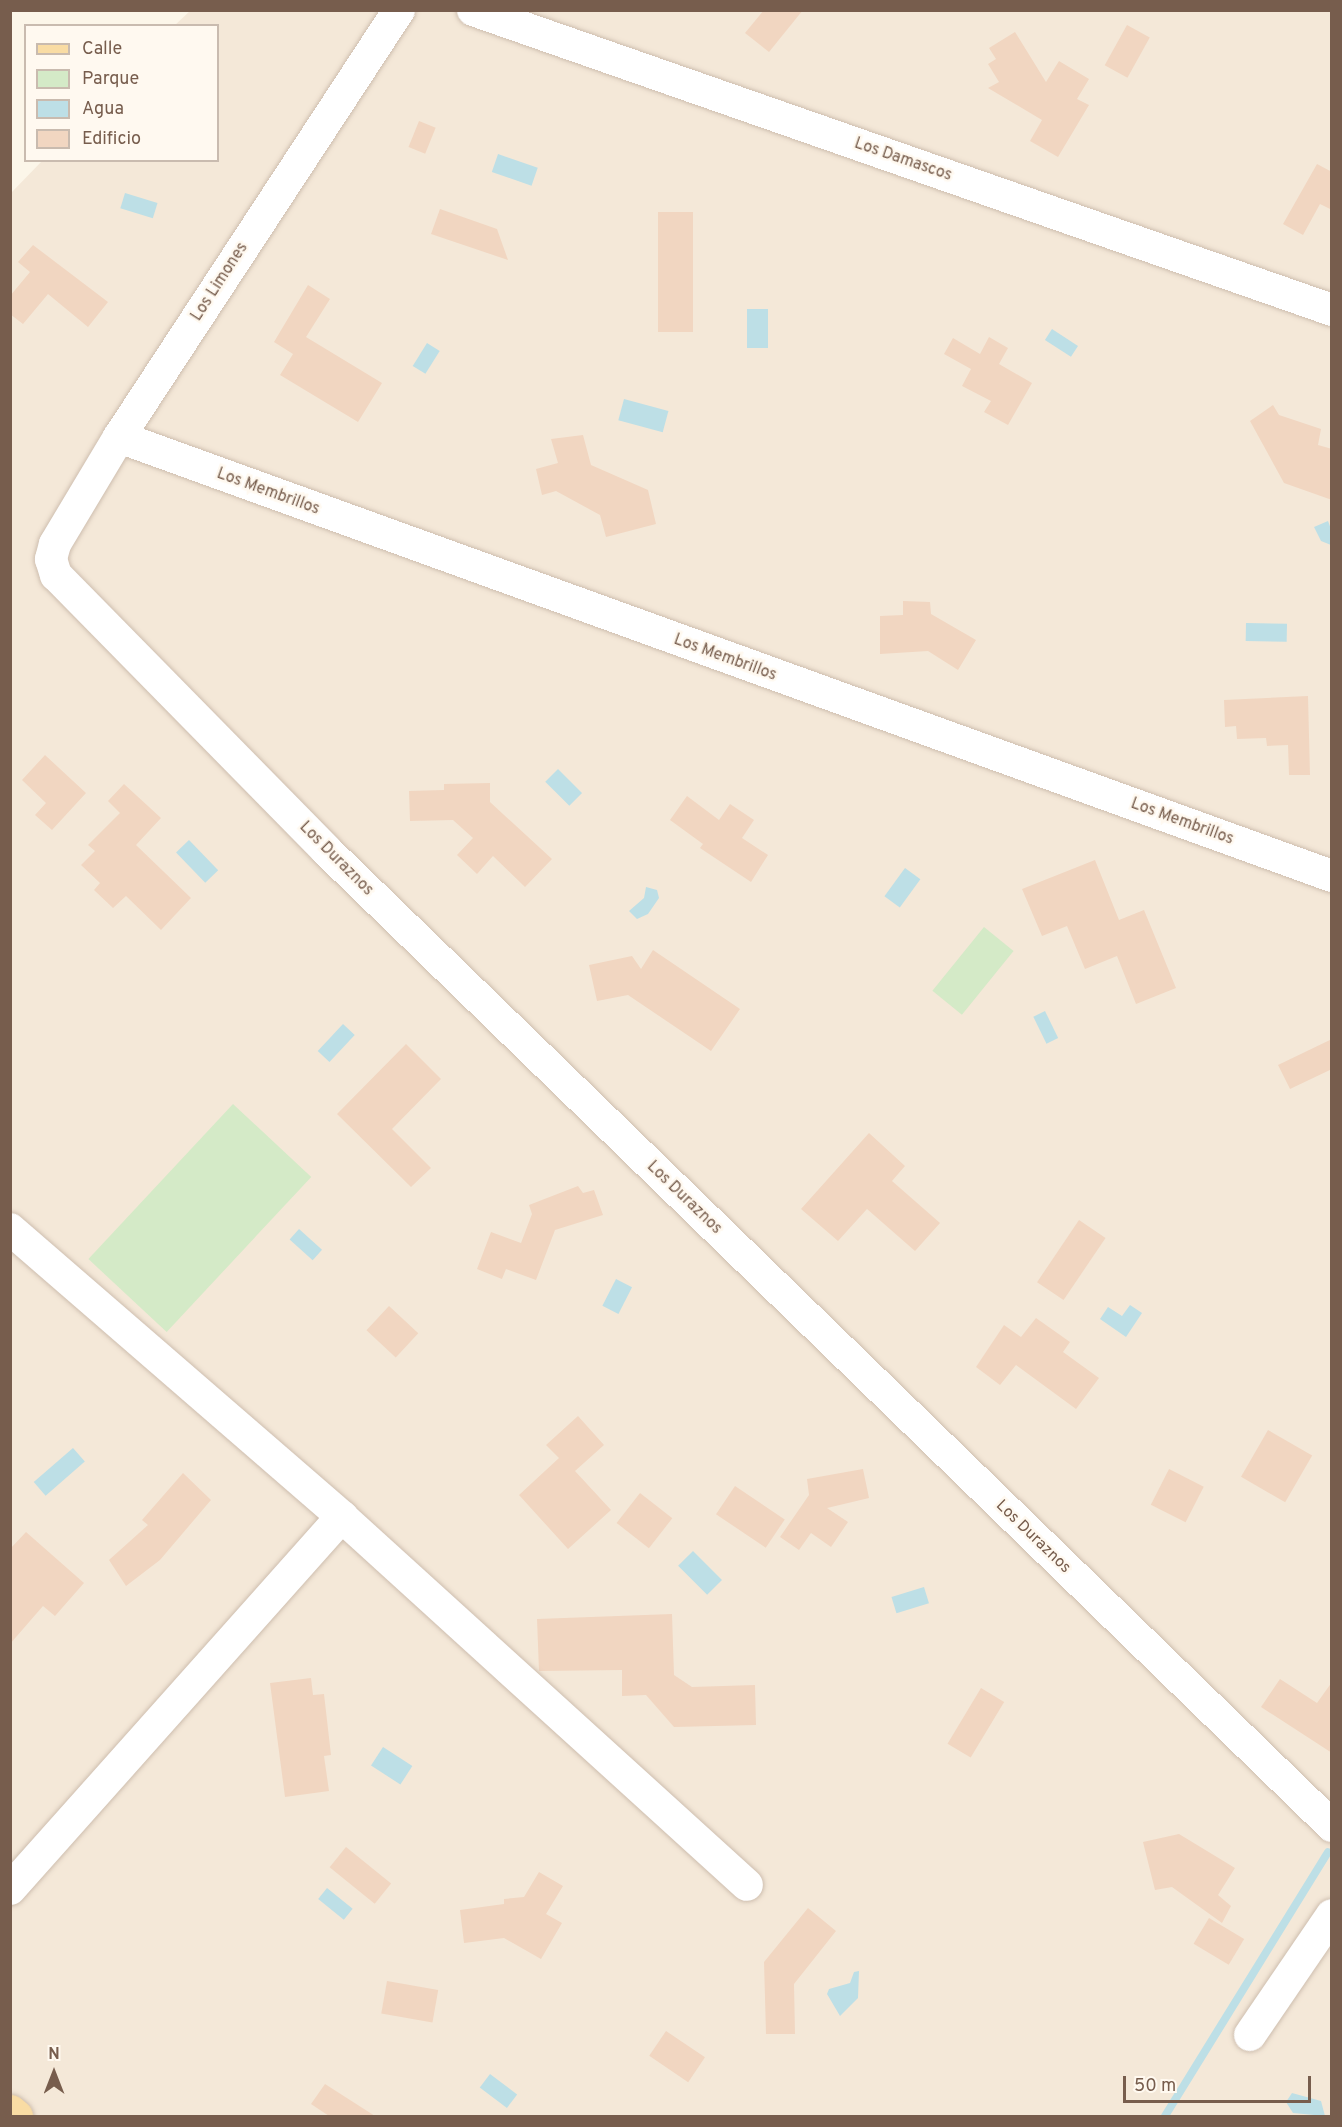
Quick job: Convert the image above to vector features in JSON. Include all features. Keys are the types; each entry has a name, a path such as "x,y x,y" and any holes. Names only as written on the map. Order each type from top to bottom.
{"main road":[{"path":"10,2112 16,2116"}],"street":[{"name":"Los Limones","path":"51,559 55,544 119,437 399,10"},
{"name":"Los Damascos","path":"474,10 1332,310"},
{"name":"Los Membrillos","path":"119,437 1332,876"},
{"name":"Los Duraznos","path":"51,559 56,575 326,850 1332,1827"},
{"path":"10,1229 342,1517 747,1885"},
{"path":"10,1889 342,1517"},
{"path":"1250,2035 1332,1915"}],"shaded area":[{"path":"190,11 1331,11 1331,2116 11,2116 11,193 41,162 219,162 219,24 176,24"}],"green space":[{"path":"984,927 1014,951 962,1015 932,991"},
{"path":"233,1104 311,1177 167,1332 88,1259"}],"water":[{"path":"498,154 538,168 532,186 492,172"},
{"path":"125,193 158,203 153,218 120,208"},
{"path":"747,309 768,309 768,348 747,348"},
{"path":"1052,329 1078,346 1071,357 1045,340"},
{"path":"427,343 440,351 425,374 413,366"},
{"path":"624,399 668,411 663,432 618,420"},
{"path":"1328,521 1331,529 1331,545 1321,541 1314,527"},
{"path":"1246,623 1287,624 1287,642 1246,641"},
{"path":"558,769 582,793 569,806 545,782"},
{"path":"189,840 218,870 205,883 176,853"},
{"path":"905,868 920,879 900,907 884,896"},
{"path":"646,887 657,890 659,898 648,914 637,919 629,911 644,898"},
{"path":"1045,1011 1058,1038 1046,1044 1033,1017"},
{"path":"343,1024 355,1035 329,1062 318,1051"},
{"path":"299,1229 322,1250 313,1260 290,1239"},
{"path":"616,1279 632,1287 618,1314 602,1306"},
{"path":"1130,1305 1142,1313 1126,1337 1100,1319 1108,1307 1122,1316"},
{"path":"73,1448 85,1462 46,1496 34,1482"},
{"path":"693,1551 722,1580 707,1595 678,1566"},
{"path":"924,1587 929,1603 896,1613 891,1597"},
{"path":"383,1747 412,1766 400,1785 371,1765"},
{"path":"327,1888 353,1909 344,1920 318,1899"},
{"path":"859,1971 858,1998 840,2016 827,1994 829,1989 850,1983 854,1972"},
{"path":"490,2074 517,2094 507,2108 480,2088"},
{"path":"1292,2093 1321,2101 1325,2116 1293,2113 1286,2102"}],"building":[{"path":"764,10 803,10 769,52 745,33"},
{"path":"1127,25 1150,38 1127,78 1105,65"},
{"path":"1015,32 1046,82 1059,61 1089,79 1077,99 1089,105 1058,157 1030,141 1042,120 988,88 999,82 988,64 996,59 989,48"},
{"path":"419,121 436,128 425,154 409,147"},
{"path":"1317,164 1332,172 1332,210 1320,204 1303,235 1283,224"},
{"path":"440,209 497,229 508,260 431,234"},
{"path":"658,212 693,212 693,332 658,332"},
{"path":"33,245 108,302 88,327 48,294 23,324 10,314 10,296 30,272 18,262"},
{"path":"308,285 330,299 306,337 382,383 358,422 280,375 293,354 274,342"},
{"path":"989,337 1008,348 999,364 1032,383 1008,425 984,412 991,401 962,386 971,369 944,354 953,338 980,354"},
{"path":"1273,405 1279,415 1321,429 1318,445 1332,449 1332,500 1284,483 1250,421"},
{"path":"583,435 591,465 648,490 656,524 606,537 600,515 556,491 542,495 536,469 558,463 551,439"},
{"path":"903,601 930,602 931,614 976,640 958,670 928,651 880,654 880,616 903,615"},
{"path":"1308,696 1310,775 1289,775 1288,745 1267,746 1266,738 1237,739 1236,726 1225,727 1224,700"},
{"path":"45,755 86,793 52,830 35,815 46,803 22,780"},
{"path":"490,783 490,802 552,859 525,887 493,856 477,874 457,855 473,838 453,820 410,821 409,791 444,790 444,784"},
{"path":"124,784 161,818 136,845 191,898 161,930 126,896 113,908 94,890 100,883 81,865 95,851 88,845 120,813 108,801"},
{"path":"687,796 719,820 730,804 754,820 742,838 768,855 751,882 700,848 703,844 670,820"},
{"path":"1095,860 1119,920 1144,910 1176,988 1136,1004 1117,956 1085,969 1067,926 1042,936 1022,889"},
{"path":"653,950 740,1009 711,1051 628,995 597,1001 589,965 632,956 641,969"},
{"path":"1332,1039 1332,1069 1290,1089 1278,1065"},
{"path":"406,1044 441,1079 392,1129 431,1168 411,1187 337,1114"},
{"path":"869,1133 905,1166 892,1181 940,1223 915,1251 867,1209 838,1241 801,1209"},
{"path":"578,1186 583,1193 594,1190 603,1215 555,1230 536,1280 506,1269 502,1279 477,1269 491,1232 521,1243 532,1214 529,1205"},
{"path":"1079,1220 1106,1238 1064,1300 1037,1282"},
{"path":"389,1306 418,1333 396,1357 366,1330"},
{"path":"1036,1318 1070,1342 1063,1352 1099,1378 1076,1409 1016,1365 1000,1385 976,1367 1004,1325 1021,1337"},
{"path":"578,1416 604,1445 575,1471 611,1510 568,1549 519,1495 559,1458 546,1445"},
{"path":"1268,1430 1312,1456 1285,1502 1241,1477"},
{"path":"863,1469 869,1498 827,1508 848,1522 831,1547 811,1533 799,1550 780,1537 809,1495 807,1479"},
{"path":"1169,1469 1204,1487 1186,1522 1151,1505"},
{"path":"183,1473 211,1500 160,1560 126,1586 109,1560 148,1525 142,1520"},
{"path":"735,1486 785,1520 766,1548 716,1514"},
{"path":"640,1493 672,1518 649,1548 617,1523"},
{"path":"26,1532 84,1583 55,1616 43,1606 10,1644 10,1549"},
{"path":"672,1614 674,1675 692,1687 755,1685 756,1725 674,1727 646,1695 622,1696 622,1670 539,1671 537,1619"},
{"path":"311,1678 313,1695 324,1694 331,1755 324,1756 329,1791 285,1797 270,1683"},
{"path":"1280,1679 1317,1703 1332,1682 1332,1753 1261,1707"},
{"path":"981,1688 1004,1702 971,1758 948,1744"},
{"path":"1179,1834 1235,1868 1218,1895 1231,1906 1222,1923 1172,1887 1155,1890 1143,1842"},
{"path":"346,1847 391,1884 375,1904 330,1867"},
{"path":"539,1872 563,1886 546,1914 562,1923 541,1959 504,1938 464,1943 460,1910 504,1904 504,1899 524,1897"},
{"path":"808,1908 836,1931 794,1984 795,2034 766,2034 764,1962"},
{"path":"1209,1918 1244,1939 1229,1965 1194,1944"},
{"path":"387,1981 438,1990 432,2023 381,2013"},
{"path":"666,2031 705,2057 688,2082 649,2056"},
{"path":"325,2084 375,2116 329,2116 311,2104"}],"waterway":[{"path":"1165,2116 1328,1852"}]}
